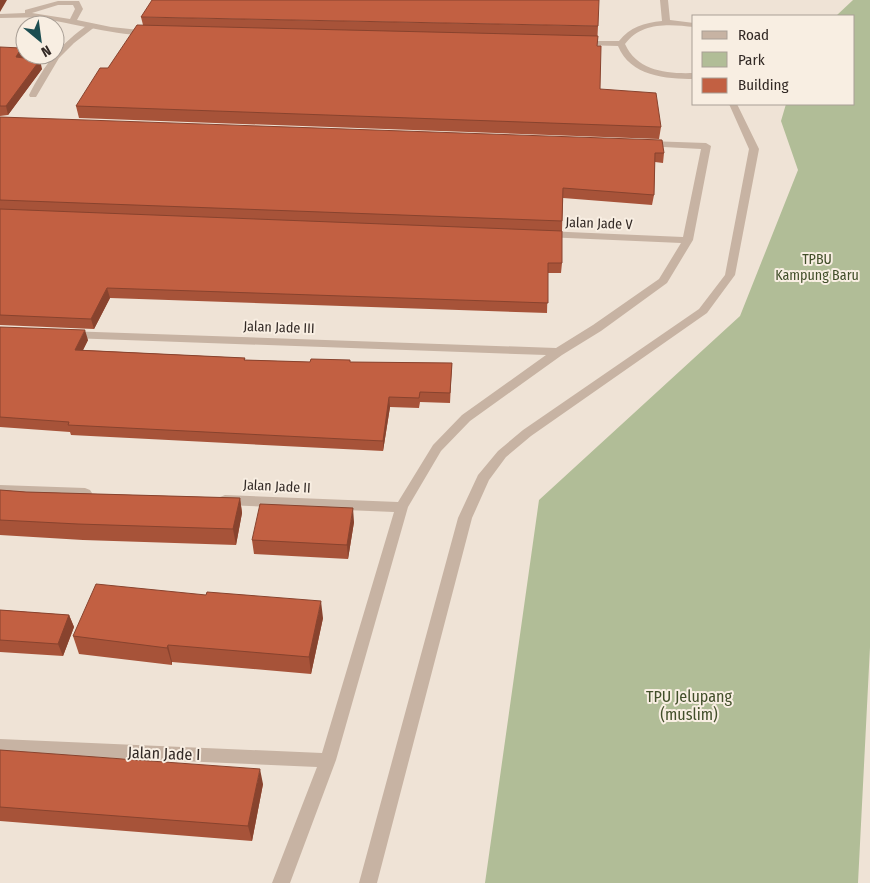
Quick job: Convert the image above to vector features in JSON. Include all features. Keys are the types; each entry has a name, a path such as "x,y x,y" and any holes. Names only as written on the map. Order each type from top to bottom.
{"street":[{"path":"664,0 666,23"},
{"path":"0,16 22,14 68,1 76,3 79,9 72,20"},
{"path":"22,14 72,20 120,31 155,34"},
{"path":"692,25 666,23 649,25 625,36 621,44 623,53 632,62 645,69 662,74 692,76"},
{"path":"33,95 52,60 61,48 92,26"},
{"path":"571,43 621,44"},
{"path":"368,883 465,518 483,478 502,454 527,433 703,311 730,275 754,148 733,105"},
{"path":"281,883 328,760 402,507 437,448 466,418 558,352 597,328 663,281 688,240 706,146 636,144"},
{"name":"Jalan Jade V","path":"538,234 688,240"},
{"name":"Jalan Jade III","path":"60,333 558,352"},
{"path":"0,490 98,494"},
{"name":"Jalan Jade II","path":"216,499 402,507"},
{"name":"Jalan Jade I","path":"0,746 328,760"}],"green space":[{"name":"TPU Jelupang (muslim)","path":"853,0 870,0 870,647 858,883 485,883 539,500 740,316 798,170 781,121 786,105 855,105 855,15 837,15"}],"building":[{"path":"152,0 599,0 598,26 141,17"},
{"path":"137,25 598,36 597,46 601,46 600,89 656,93 661,127 76,106 100,68 108,68"},
{"path":"0,47 15,48 15,65 36,65 6,106 0,106"},
{"path":"0,117 662,140 664,153 655,153 654,195 563,188 562,221 0,200"},
{"path":"0,209 562,231 562,263 548,263 548,303 107,288 91,319 0,315"},
{"path":"0,327 85,330 75,350 245,358 244,360 310,362 311,359 350,360 350,362 452,363 450,393 420,392 419,398 389,397 383,441 68,425 69,422 0,417"},
{"path":"0,490 240,498 233,529 78,524 0,520"},
{"path":"260,504 353,508 347,545 252,540"},
{"path":"96,584 206,595 207,592 321,601 309,657 168,645 167,648 73,636"},
{"path":"0,610 69,615 58,644 0,640"},
{"path":"0,750 260,769 248,826 0,807"}],"park label":[{"name":"TPBU Kampung Baru","path":"817,268"}]}
